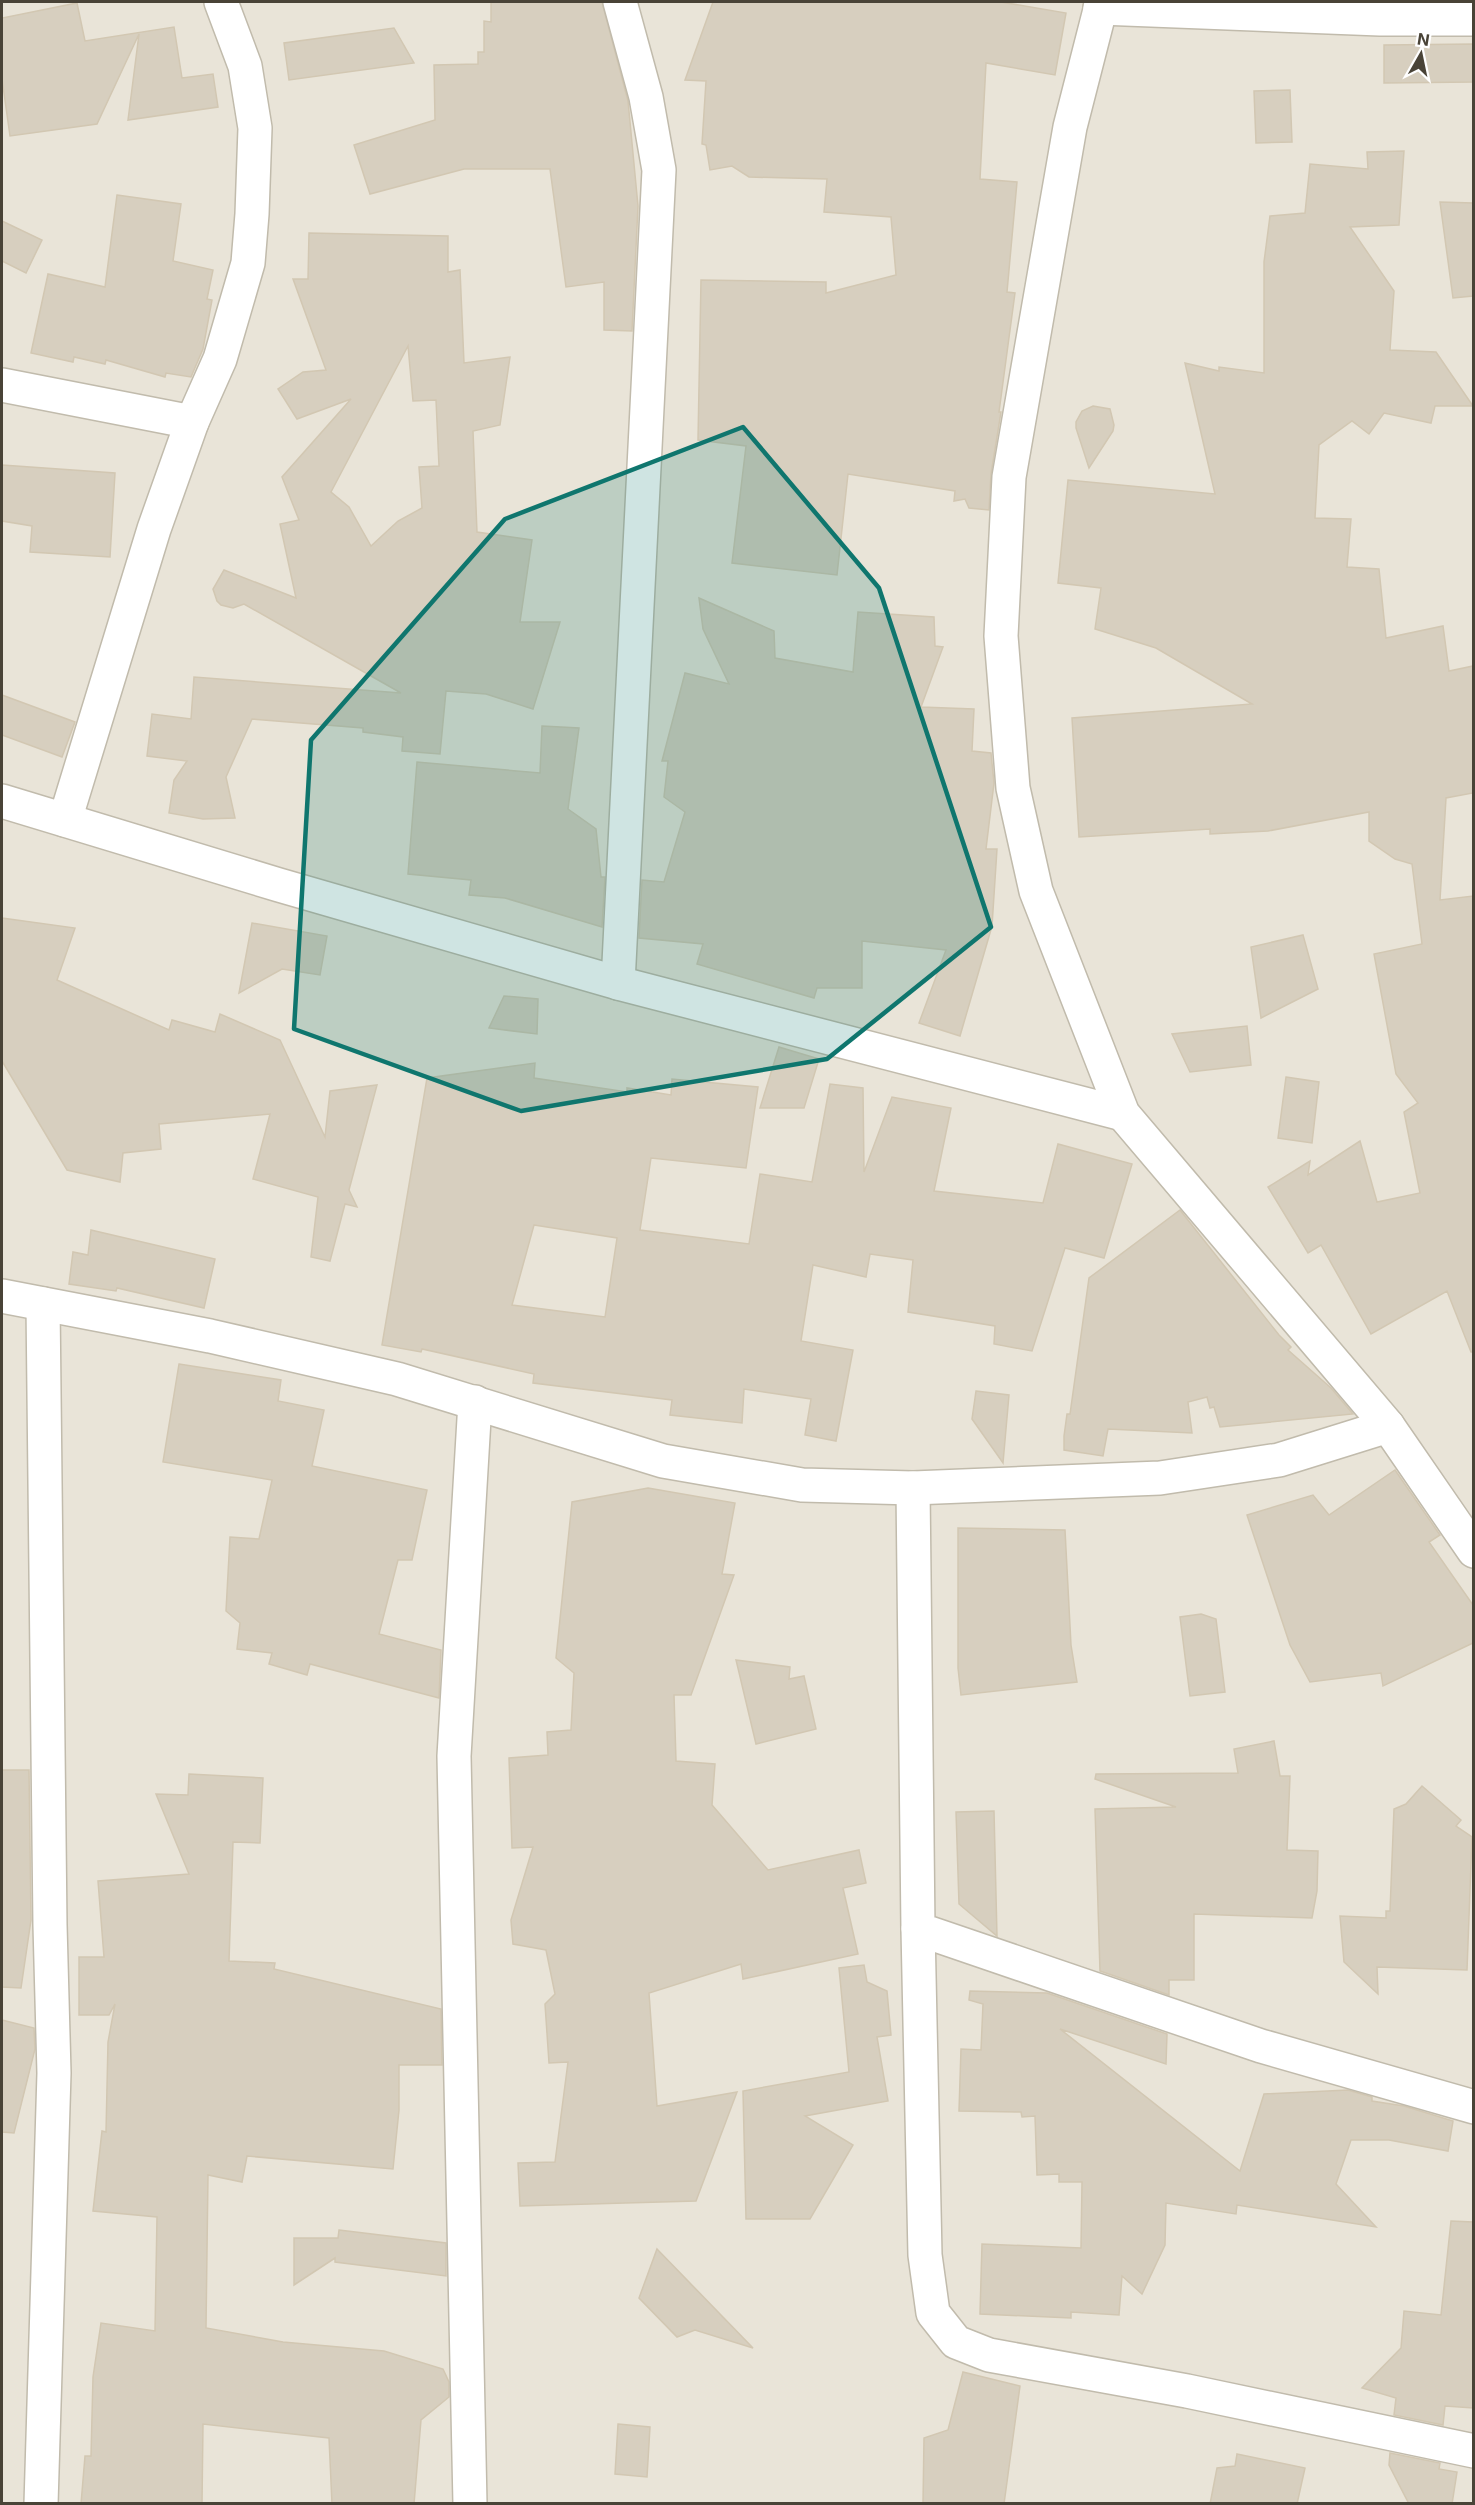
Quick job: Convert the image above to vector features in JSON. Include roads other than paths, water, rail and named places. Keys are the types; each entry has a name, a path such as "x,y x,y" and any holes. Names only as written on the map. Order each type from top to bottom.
{"street":[{"path":"65,820 154,529 192,422 220,359 248,263 255,128 245,66 221,2"},
{"path":"618,983 659,170 646,97 620,2"},
{"path":"1473,19 1380,19 1101,5 1070,127 1010,477 1001,636 1013,788 1036,891 1123,1114 1388,1426 1473,1551"},
{"path":"2,385 192,422"},
{"path":"2,801 268,882 618,983 1123,1114"},
{"path":"2,1296 210,1336 397,1379 663,1461 802,1485 914,1488 1160,1478 1280,1460 1388,1426"},
{"path":"41,2504 54,2073 50,1925 43,1304"},
{"path":"470,2504 454,1756 475,1402"},
{"path":"914,1488 918,1929 925,2254 933,2313 956,2342 989,2355 1187,2391 1473,2451"},
{"path":"918,1929 1261,2046 1473,2107"}]}
